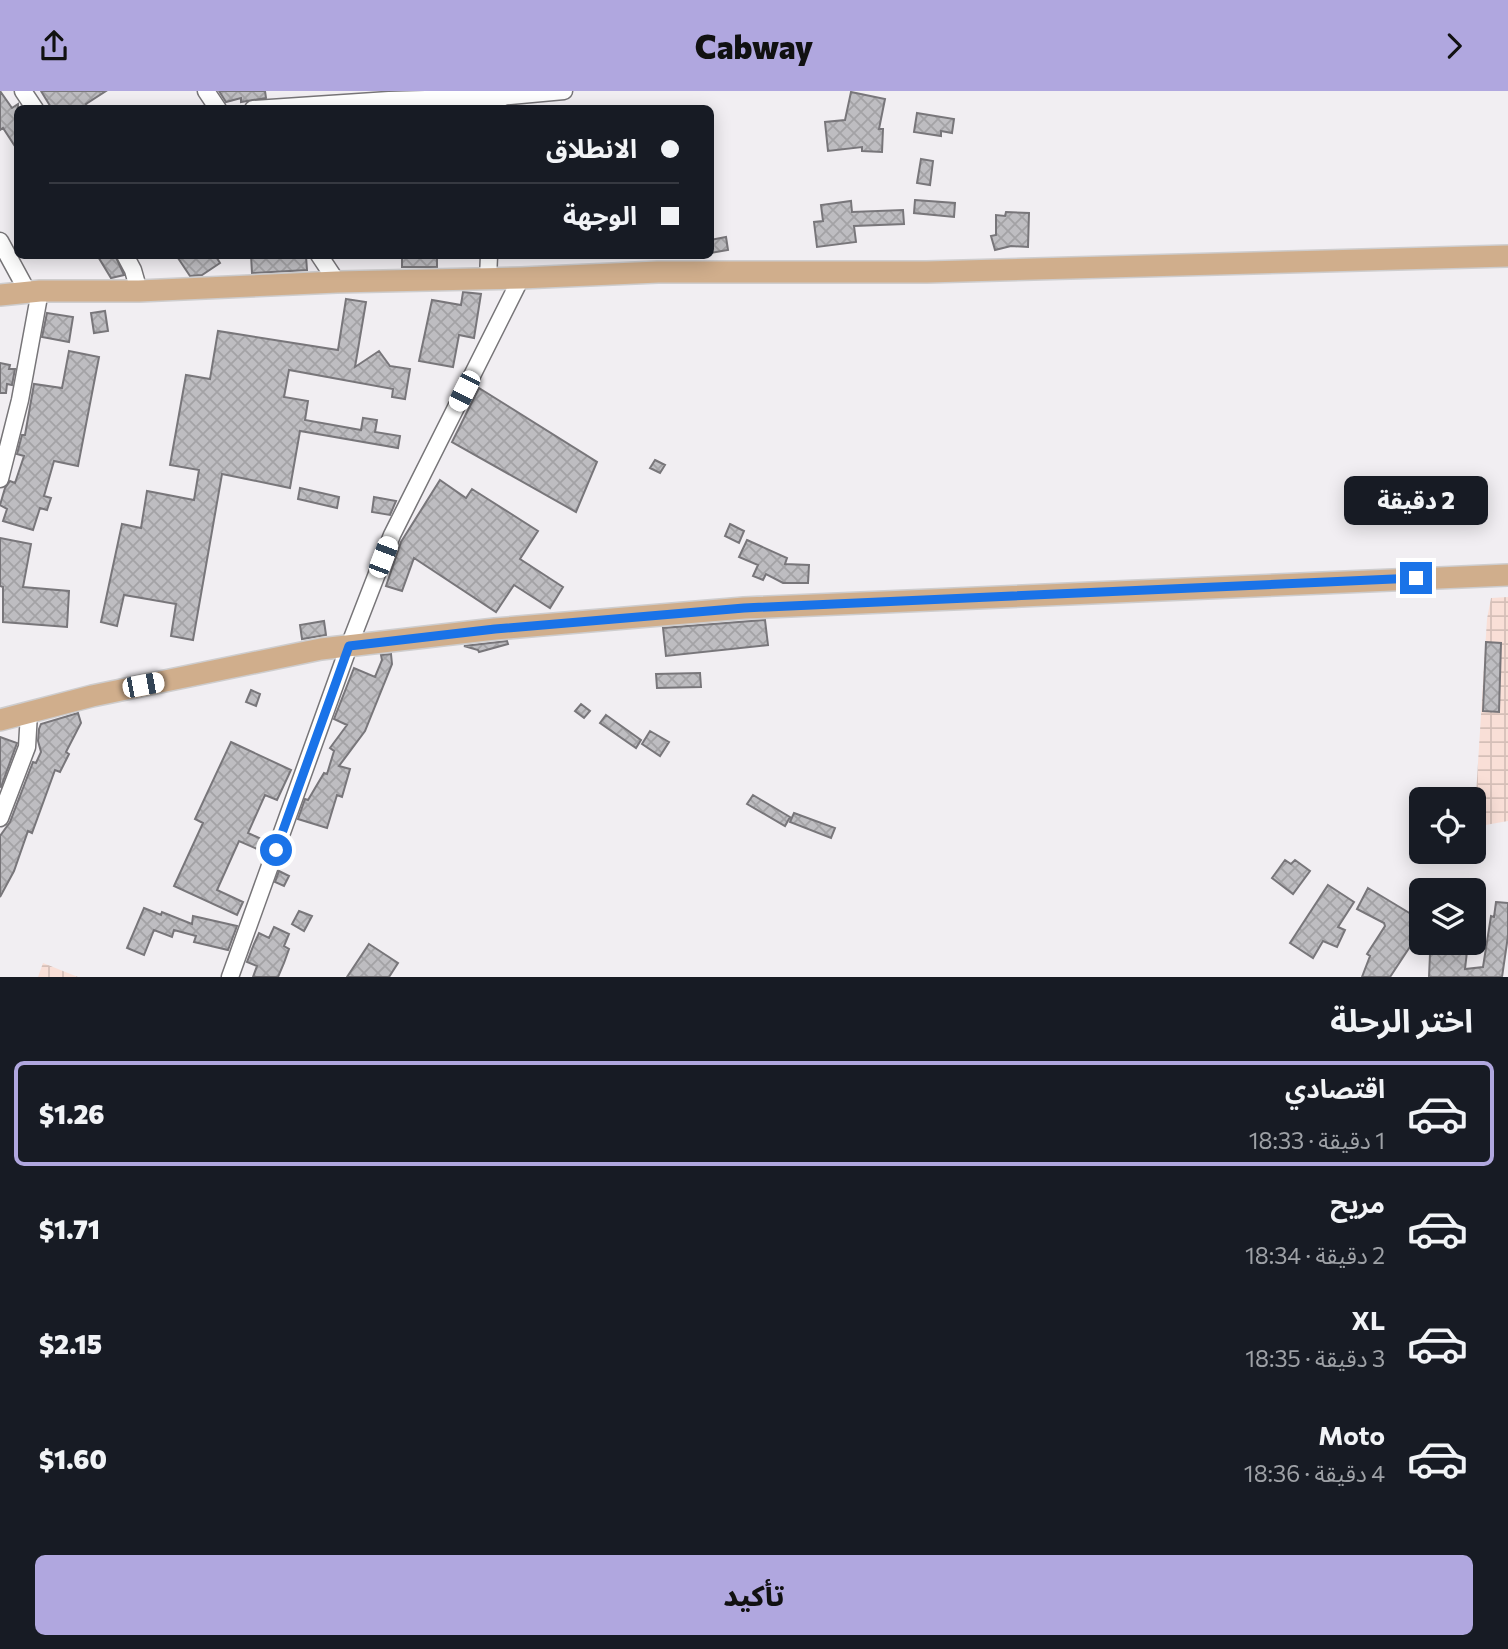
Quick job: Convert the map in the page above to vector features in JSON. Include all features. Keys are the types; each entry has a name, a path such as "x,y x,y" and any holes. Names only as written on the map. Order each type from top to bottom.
{"main road":[{"path":"0,295 658,272 927,272 1508,256"},
{"path":"0,720 92,696 321,649 495,629 744,608 1508,575"}],"street":[{"path":"313,105 389,100 498,103 564,91"},
{"path":"0,241 25,287 33,292 20,400 0,479"},
{"path":"127,259 139,291"},
{"path":"322,259 337,282"},
{"path":"488,279 489,259"},
{"path":"230,977 349,646 392,535 521,278"},
{"path":"0,818 27,747 29,713"}],"shaded area":[{"path":"1508,597 1508,821 1486,825 1486,787 1476,787 1487,619 1491,598"},
{"path":"43,963 78,977 38,977"}],"building":[{"path":"0,91 12,108 14,107 14,145 3,128 0,130"},
{"path":"41,91 106,91 87,105 50,105"},
{"path":"219,91 265,91 266,98 241,102 241,98 226,102"},
{"path":"851,92 885,99 879,129 883,129 882,152 862,151 862,147 828,151 825,122 845,120"},
{"path":"917,113 954,119 952,133 941,131 941,136 914,132"},
{"path":"921,159 933,161 930,185 917,183"},
{"path":"915,200 955,203 954,217 914,213"},
{"path":"851,201 852,212 903,210 904,224 854,226 856,242 817,247 814,222 823,221 821,205"},
{"path":"1006,212 1029,213 1028,247 1011,246 995,250 991,236 996,235 996,215 1005,216"},
{"path":"726,237 728,250 714,252 714,239"},
{"path":"99,259 117,259 124,275 111,278"},
{"path":"179,259 218,259 220,263 202,275 190,276"},
{"path":"251,259 306,259 307,270 252,273"},
{"path":"402,259 437,259 437,267 402,267"},
{"path":"463,292 481,294 474,338 459,335 453,367 419,361 432,300 461,305"},
{"path":"346,299 366,302 355,367 379,351 390,366 410,369 405,399 392,397 393,389 289,370 284,397 308,401 305,420 361,430 363,418 377,420 375,432 400,436 398,448 300,431 290,488 222,474 193,640 171,636 176,604 124,595 117,626 101,622 122,524 141,528 147,491 194,500 199,470 170,465 186,375 210,379 218,331 338,350"},
{"path":"105,311 108,331 94,333 91,313"},
{"path":"47,313 73,317 69,342 42,337"},
{"path":"69,351 99,357 78,466 54,461 44,496 51,498 47,510 40,508 33,530 3,521 7,509 0,505 5,488 10,481 15,483 24,456 17,454 22,435 25,435 34,384 62,388"},
{"path":"0,363 10,365 9,369 15,369 12,385 7,384 6,393 0,393"},
{"path":"479,388 597,462 576,512 452,442"},
{"path":"655,460 665,465 660,473 650,468"},
{"path":"440,480 466,498 472,489 538,531 520,559 563,587 550,608 514,585 496,612 414,558 402,591 386,586 401,542"},
{"path":"300,488 339,497 337,508 298,499"},
{"path":"374,497 396,501 390,515 372,512"},
{"path":"730,524 744,531 739,543 725,536"},
{"path":"0,538 31,544 23,587 69,591 67,627 3,622"},
{"path":"747,540 787,558 785,564 809,565 808,583 783,583 766,574 763,580 753,576 758,565 739,557"},
{"path":"765,620 768,645 666,656 663,628"},
{"path":"324,621 326,635 302,639 300,625"},
{"path":"507,641 508,644 479,652 464,646"},
{"path":"1486,642 1501,643 1499,712 1483,711"},
{"path":"391,654 392,664 365,731 339,766 350,769 342,797 337,795 327,828 298,819 305,799 308,800 324,773 327,774 334,751 330,748 347,725 334,719 354,668 375,677 382,660 381,655"},
{"path":"700,673 701,687 657,688 656,674"},
{"path":"251,690 260,694 256,706 246,702"},
{"path":"581,704 590,711 584,718 575,711"},
{"path":"78,713 81,723 66,752 69,754 60,772 55,770 32,833 28,831 14,871 0,897 0,836 10,822 33,762 36,763 41,752 38,741 41,724"},
{"path":"606,715 641,740 636,748 600,723"},
{"path":"650,731 669,742 660,756 642,744"},
{"path":"0,737 17,743 1,787 0,786"},
{"path":"231,742 291,770 277,800 265,795 248,833 268,842 264,852 239,841 217,890 243,902 237,915 174,886 203,823 195,819"},
{"path":"753,795 790,817 785,826 747,804"},
{"path":"794,813 835,828 831,838 790,822"},
{"path":"1285,860 1291,864 1295,860 1310,871 1293,894 1272,878"},
{"path":"279,871 289,876 284,886 275,882"},
{"path":"1328,885 1354,902 1338,927 1345,930 1337,947 1323,941 1313,958 1290,943"},
{"path":"1368,888 1409,913 1409,948 1390,977 1362,977 1370,956 1367,954 1385,926 1357,909"},
{"path":"1496,902 1508,903 1508,936 1502,977 1429,977 1430,955 1467,955 1465,969 1483,967 1491,916 1494,917"},
{"path":"144,908 192,924 193,916 237,926 228,950 194,942 196,936 174,930 172,937 154,930 144,955 127,948"},
{"path":"299,911 312,916 304,931 292,924"},
{"path":"274,927 289,934 284,946 289,949 284,963 278,977 253,977 257,966 247,962 254,944 259,933 269,938"},
{"path":"369,944 398,963 389,977 347,977"}],"route":[{"path":"276,850 349,646 495,629 744,608 1416,578"}]}
